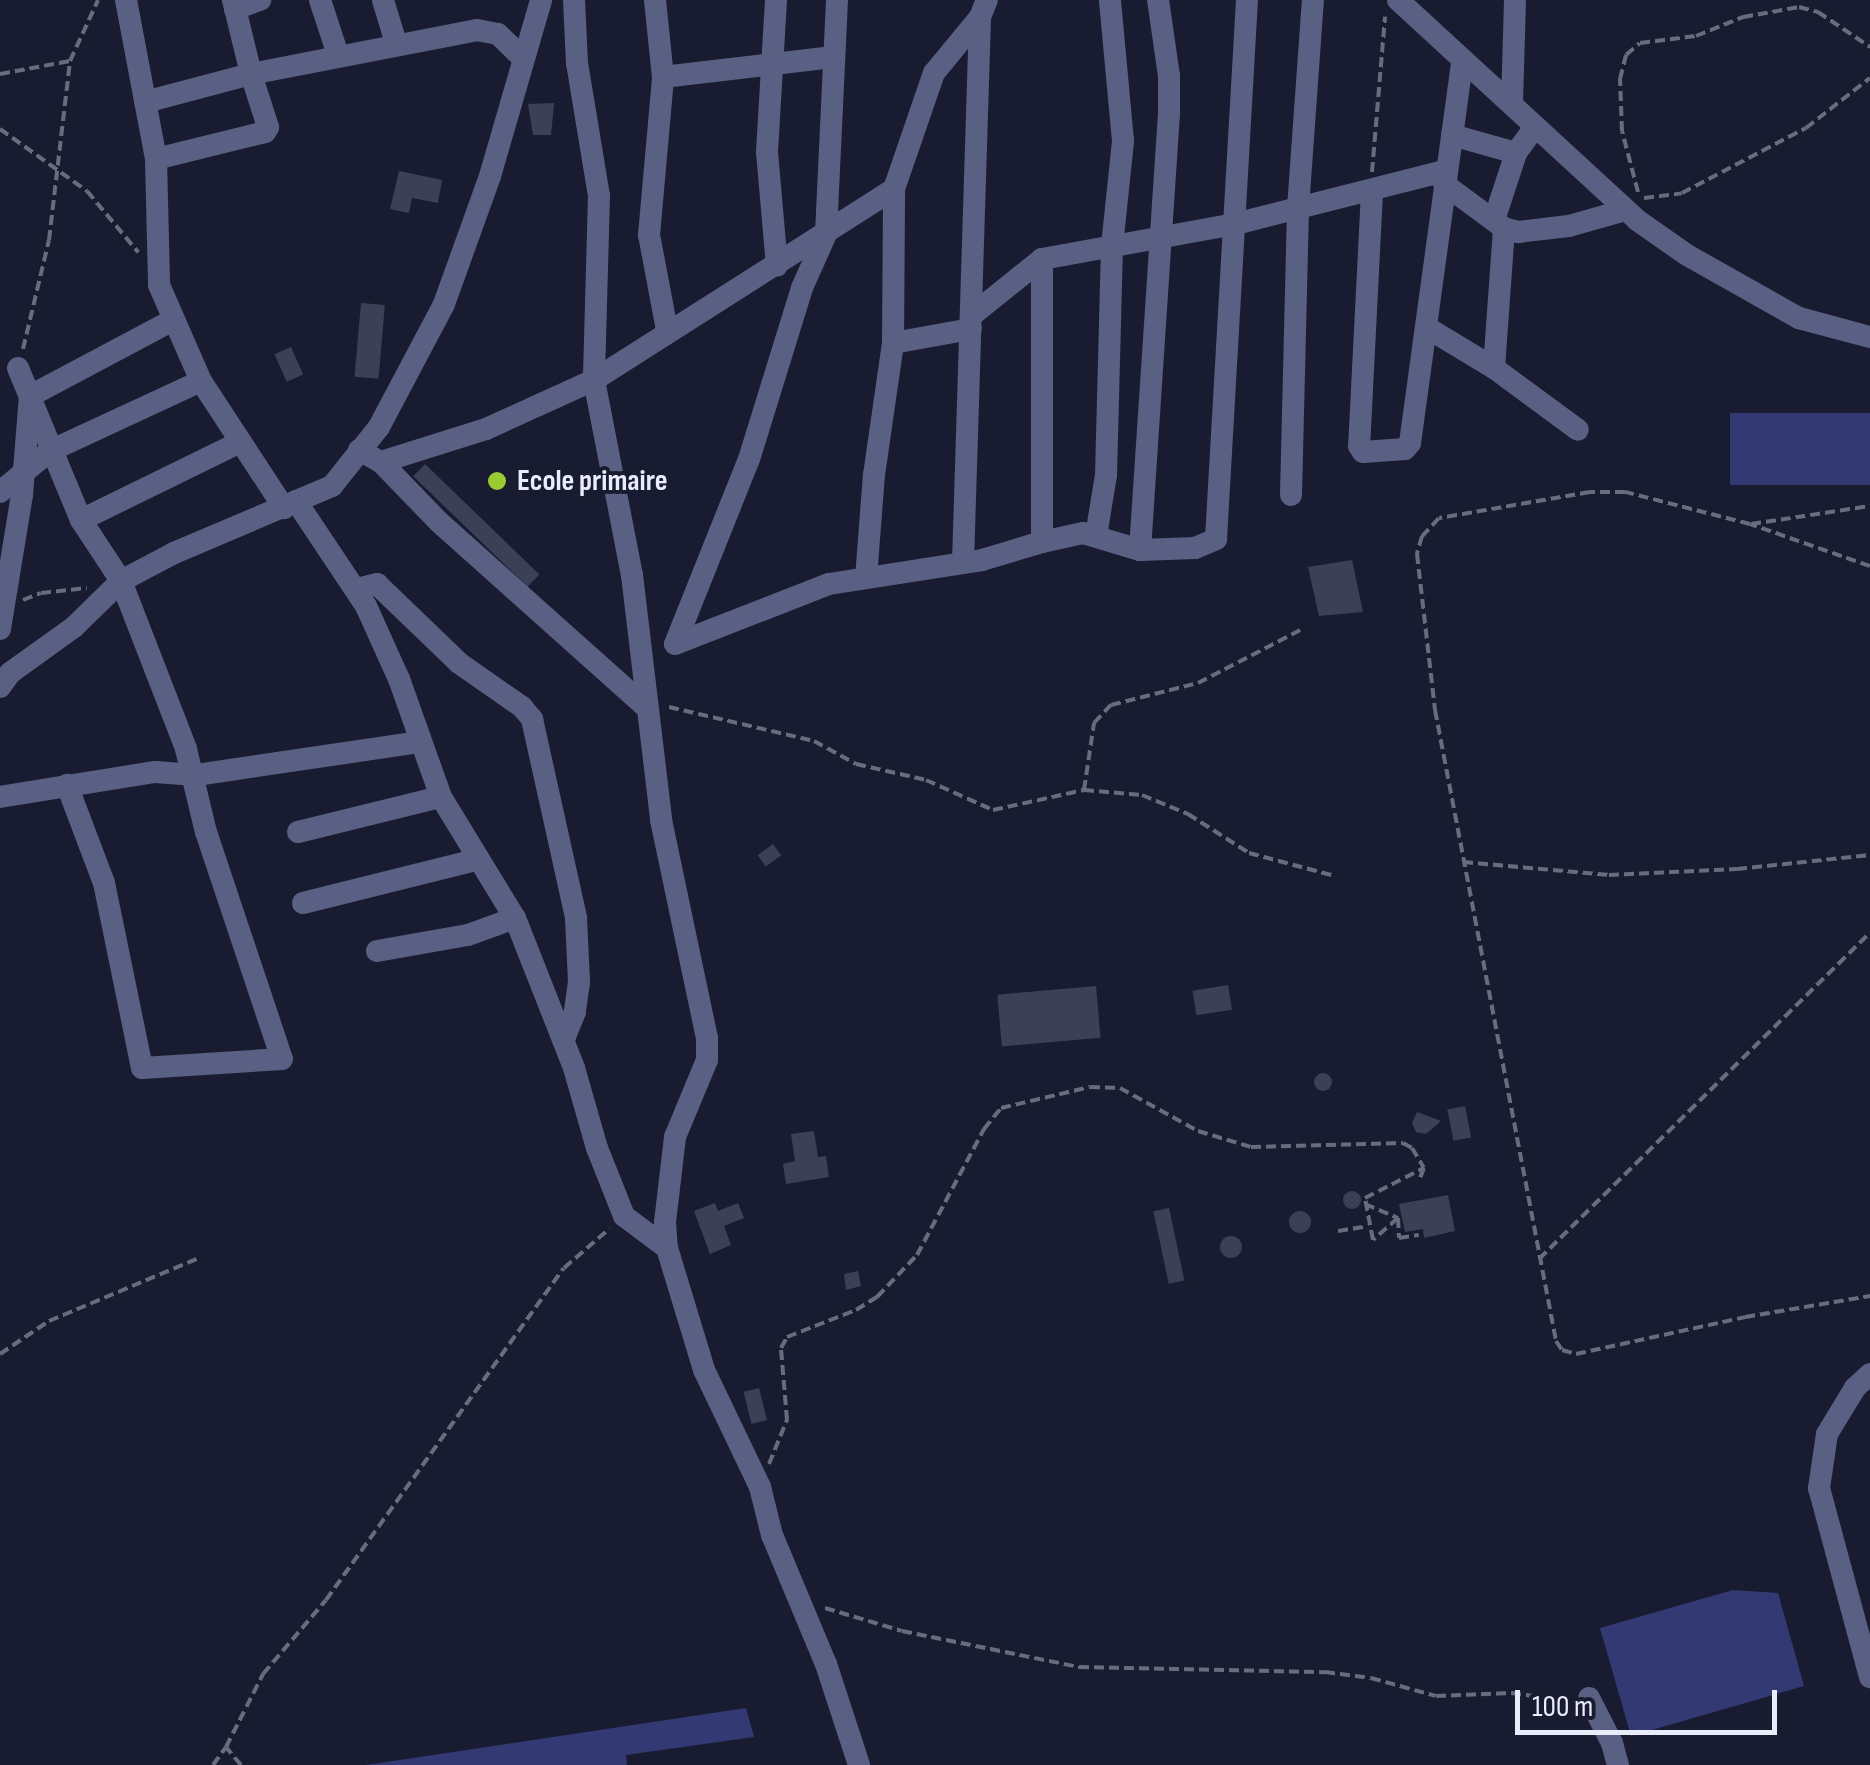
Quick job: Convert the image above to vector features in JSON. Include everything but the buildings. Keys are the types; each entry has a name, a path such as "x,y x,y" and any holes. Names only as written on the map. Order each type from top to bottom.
{"street":[{"path":"126,0 156,159 156,275 200,381 240,442 357,589 399,679 418,742 441,796 516,918 624,1216 667,1248"},
{"path":"156,159 265,132 268,127 234,4 260,0"},
{"path":"320,0 338,55"},
{"path":"383,0 396,43"},
{"path":"0,687 10,673 74,627 118,583 174,553 332,486 380,427 444,304 490,176 540,0"},
{"path":"574,0 577,63 599,196 594,380 618,497 668,862 707,1038 706,1060 675,1137 667,1185 667,1248 704,1370 760,1486 772,1534 826,1664 859,1765"},
{"path":"655,0 663,77 648,235 668,330"},
{"path":"776,0 768,171 777,266"},
{"path":"675,644 750,458 802,288 826,234 837,0"},
{"path":"1096,536 1112,378 1112,246 1122,141 1110,0"},
{"path":"1140,550 1163,239 1169,76 1158,0"},
{"path":"644,668 675,644 829,584 964,562 1074,533 1140,550 1195,548 1216,539 1246,0"},
{"path":"1291,495 1298,208 1313,0"},
{"path":"1512,102 1515,0"},
{"path":"866,578 874,475 893,342 894,189 934,72 983,8"},
{"path":"964,562 983,8"},
{"path":"1391,8 1512,102 1535,127 1686,255 1799,318 1870,336"},
{"path":"145,102 338,55 487,30 498,34 521,56"},
{"path":"663,77 833,57"},
{"path":"1372,192 1360,446 1363,452 1409,447 1462,62"},
{"path":"1494,368 1499,224 1516,153 1535,127"},
{"path":"1452,135 1516,153"},
{"path":"893,342 971,323 1042,259 1163,239 1444,178"},
{"path":"1444,178 1499,224 1542,230 1630,208"},
{"path":"382,462 486,429 594,380 894,189"},
{"path":"1042,259 1042,542"},
{"path":"30,396 174,320"},
{"path":"1426,327 1494,368 1578,430"},
{"path":"18,368 81,520 118,583 196,776 206,832 284,1052 279,1060 142,1068 111,910 67,785"},
{"path":"0,492 50,451 200,381"},
{"path":"1,619 22,495 30,396"},
{"path":"81,520 240,442"},
{"path":"360,450 382,462 466,548 644,704"},
{"path":"357,589 377,584 459,663 522,707 532,720 576,918 579,982 576,1012 564,1042"},
{"path":"0,797 155,772 196,776 418,742"},
{"path":"298,832 441,796"},
{"path":"303,904 478,860"},
{"path":"378,951 468,935 516,918"},
{"path":"1870,1374 1855,1388 1827,1434 1819,1488 1870,1677"},
{"path":"1589,1698 1612,1743 1618,1765"}],"path":[{"path":"18,368 49,240 70,61 98,0"},
{"path":"1870,47 1818,12 1799,7 1744,17 1696,36 1640,43 1626,54 1620,79 1630,208 1682,193 1806,128 1870,78"},
{"path":"1372,192 1391,8"},
{"path":"0,74 70,61"},
{"path":"0,129 87,190 156,275"},
{"path":"1870,566 1750,524 1626,492 1572,496 1440,518 1430,524 1418,554 1435,710 1556,1341 1562,1350 1576,1354 1745,1316 1870,1296"},
{"path":"1750,524 1870,506"},
{"path":"1,619 41,592 118,583"},
{"path":"1084,790 1094,723 1111,704 1198,682 1304,628"},
{"path":"644,704 814,741 856,764 926,780 993,810 1084,790 1142,795 1188,814 1249,853 1335,876"},
{"path":"1463,862 1610,875 1737,870 1870,854"},
{"path":"1540,1259 1870,933"},
{"path":"760,1486 787,1420 781,1348 786,1337 856,1310 877,1297 917,1255 984,1129 1002,1108 1090,1087 1120,1088 1198,1131 1252,1147 1403,1143 1424,1168"},
{"path":"1420,1178 1424,1168"},
{"path":"1398,1218 1375,1240 1368,1226 1366,1196 1424,1168"},
{"path":"1364,1203 1398,1218"},
{"path":"212,1765 226,1747 264,1674 326,1600 503,1348 564,1268 624,1216"},
{"path":"1398,1218 1399,1238 1418,1234"},
{"path":"1338,1231 1368,1226"},
{"path":"0,1354 49,1321 199,1258"},
{"path":"797,1599 902,1631 1079,1667 1325,1672 1371,1678 1436,1696 1510,1692 1561,1703 1589,1698"},
{"path":"226,1747 241,1765"}],"shaded area":[{"path":"1730,413 1870,413 1870,485 1730,485"},
{"path":"1733,1590 1778,1593 1804,1686 1631,1736 1600,1628"},
{"path":"746,1708 754,1737 626,1755 627,1765 366,1765"}],"place":[{"name":"Ecole primaire","path":"497,481"}]}
